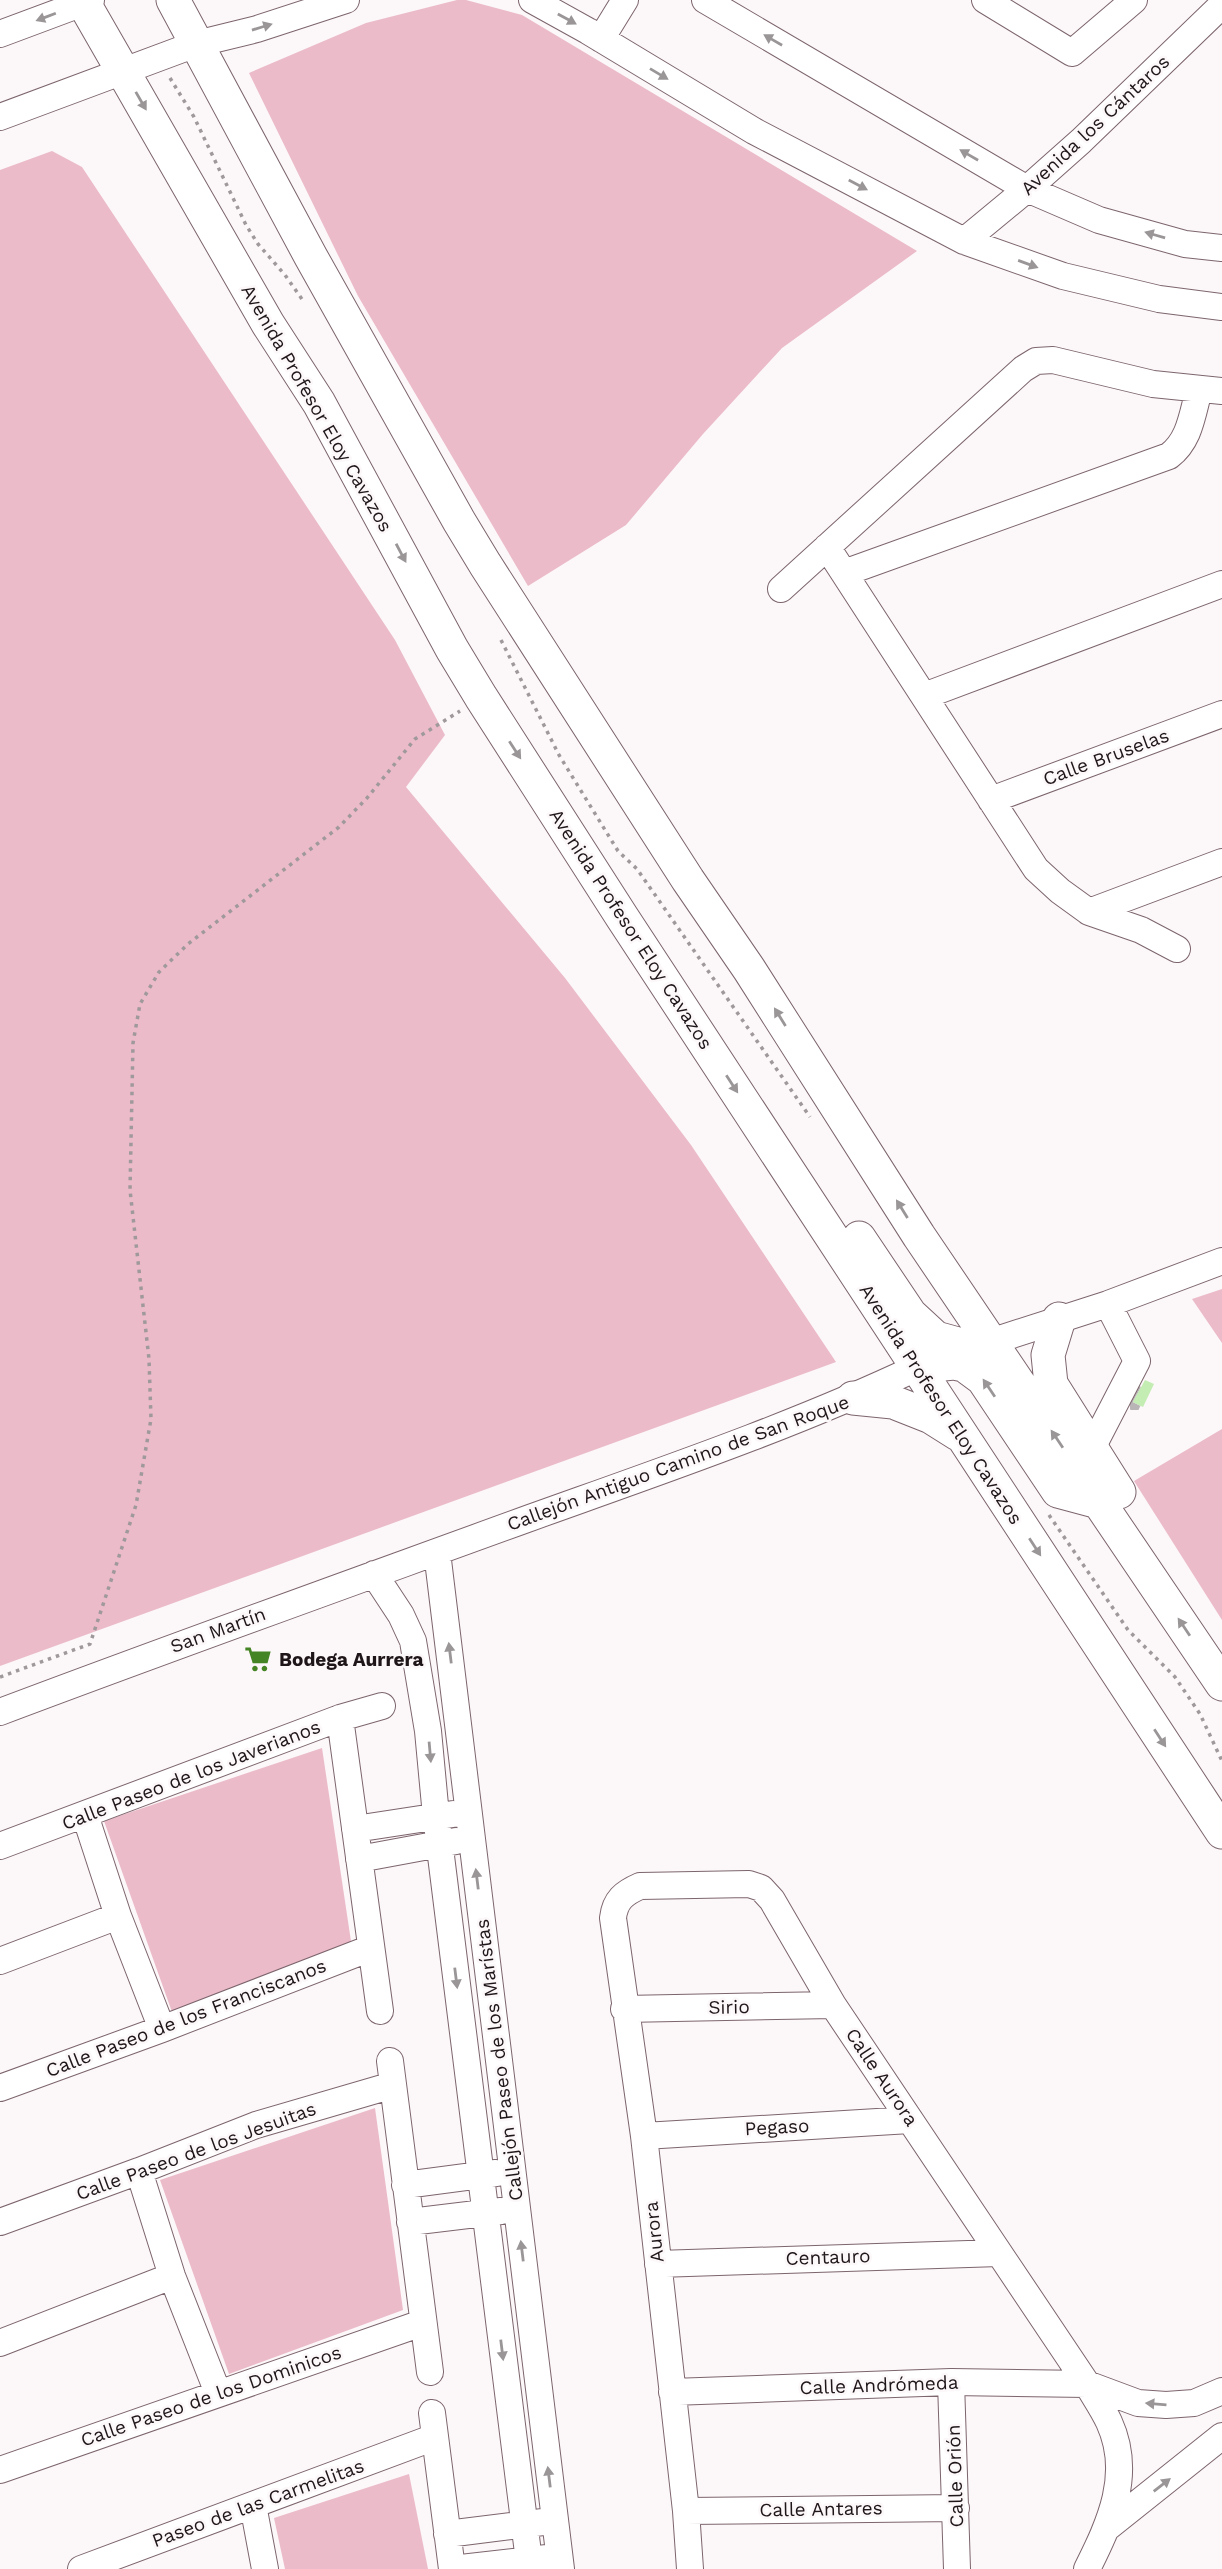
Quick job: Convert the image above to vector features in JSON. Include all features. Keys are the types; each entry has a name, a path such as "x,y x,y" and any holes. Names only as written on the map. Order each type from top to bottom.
{"main road":[{"path":"173,0 311,257 459,521 688,880 749,969 931,1258 1222,1684"},
{"name":"Avenida Profesor Eloy Cavazos","path":"86,1 123,71 268,324 319,403 452,649 481,697 916,1368 1222,1832"},
{"path":"765,1134 816,1173 910,1314 936,1338 976,1349 990,1342"},
{"path":"895,1291 911,1297 929,1288 931,1258"},
{"path":"916,1368 936,1338 941,1320 940,1283 931,1258"},
{"path":"1059,1319 1048,1355 1051,1384 1133,1515 1139,1560"},
{"path":"916,1368 954,1363 964,1365 983,1379 1058,1491 1100,1502"},
{"path":"853,1398 893,1402 931,1417 964,1439"}],"street":[{"path":"0,117 196,44 257,29 346,0"},
{"path":"532,0 754,131 964,241 1063,276 1159,299 1222,307"},
{"path":"601,39 625,0"},
{"path":"705,0 1027,190 1100,220 1185,244 1222,248"},
{"path":"985,0 1072,53 1134,0"},
{"path":"0,34 86,1"},
{"name":"Avenida los Cántaros","path":"964,241 1081,142 1222,5"},
{"path":"781,589 1036,361 1053,360 1153,384 1210,391 1181,447 1169,456 844,573"},
{"path":"827,547 1036,869 1089,912 1141,930 1177,949"},
{"path":"924,696 1222,584"},
{"name":"Calle Bruselas","path":"991,800 1222,714"},
{"path":"1089,912 1222,862"},
{"path":"990,1342 1108,1304 1222,1261"},
{"path":"1092,1448 1137,1361 1108,1304"},
{"name":"Callejón Antiguo Camino de San Roque","path":"437,1552 853,1398 916,1368"},
{"name":"San Martín","path":"0,1712 437,1552"},
{"name":"Callejón Paseo de los Marístas","path":"437,1552 560,2563"},
{"name":"Callejón Paseo de los Marístas","path":"374,1574 401,1615 413,1641 428,1731 436,1816 529,2565"},
{"name":"Calle Paseo de los Javerianos","path":"0,1846 340,1718 382,1706"},
{"path":"340,1718 380,2011"},
{"path":"355,1829 469,1812"},
{"path":"85,1815 118,1916 162,2029"},
{"path":"359,1859 472,1839"},
{"name":"Calle Aurora","path":"620,1898 640,1886 749,1884 761,1888 772,1900 833,2004 1087,2384 1110,2425 1119,2461 1118,2495 1108,2526 1087,2569"},
{"name":"Aurora","path":"620,1898 614,1906 612,1918 643,2136 686,2511 690,2569"},
{"path":"0,1961 118,1916"},
{"name":"Calle Paseo de los Franciscanos","path":"0,2088 371,1948"},
{"name":"Sirio","path":"624,2009 833,2004"},
{"name":"Calle Paseo de los Jesuitas","path":"0,2222 391,2073 405,2185"},
{"name":"Pegaso","path":"643,2136 910,2120"},
{"path":"139,2171 172,2276 218,2393"},
{"path":"430,2372 405,2185 512,2171"},
{"path":"410,2222 517,2210"},
{"name":"Centauro","path":"658,2264 999,2253"},
{"path":"0,2343 172,2276"},
{"name":"Calle Paseo de los Dominicos","path":"0,2470 422,2323"},
{"name":"Calle Andrómeda","path":"672,2392 951,2382 1087,2384"},
{"name":"Calle Orión","path":"951,2382 957,2569"},
{"path":"1087,2384 1139,2403 1166,2405 1194,2403 1222,2391"},
{"name":"Paseo de las Carmelitas","path":"81,2569 142,2558 433,2425 447,2534"},
{"name":"Calle Aurora","path":"1108,2526 1222,2436"},
{"path":"253,2505 265,2569"},
{"name":"Calle Antares","path":"686,2511 956,2508"},
{"path":"555,2520 447,2534 452,2569 560,2563"}],"path":[{"path":"0,1677 90,1644 143,1476 151,1419 149,1359 131,1190 134,1043 140,1004 159,972 188,944 339,827 367,798 415,739 481,697"},
{"path":"547,734 618,851 636,869 816,1126"},
{"path":"1045,1509 1128,1630 1175,1677 1200,1714 1222,1761"}],"shaded area":[{"path":"457,0 522,15 917,251 782,348 703,434 626,525 528,586 358,296 249,73 366,23"},
{"path":"52,151 82,167 395,640 445,735 406,787 565,978 691,1145 836,1362 0,1666 0,170"},
{"path":"1222,1289 1222,1343 1192,1299"},
{"path":"1222,1429 1222,1620 1134,1481"},
{"path":"322,1748 352,1948 172,2012 104,1821"},
{"path":"375,2108 403,2310 229,2374 160,2180"},
{"path":"409,2474 428,2569 285,2569 274,2518"}],"building":[{"path":"1145,1380 1154,1384 1143,1407 1133,1402"}],"place":[{"name":"Bodega Aurrera","path":"258,1659"}]}
